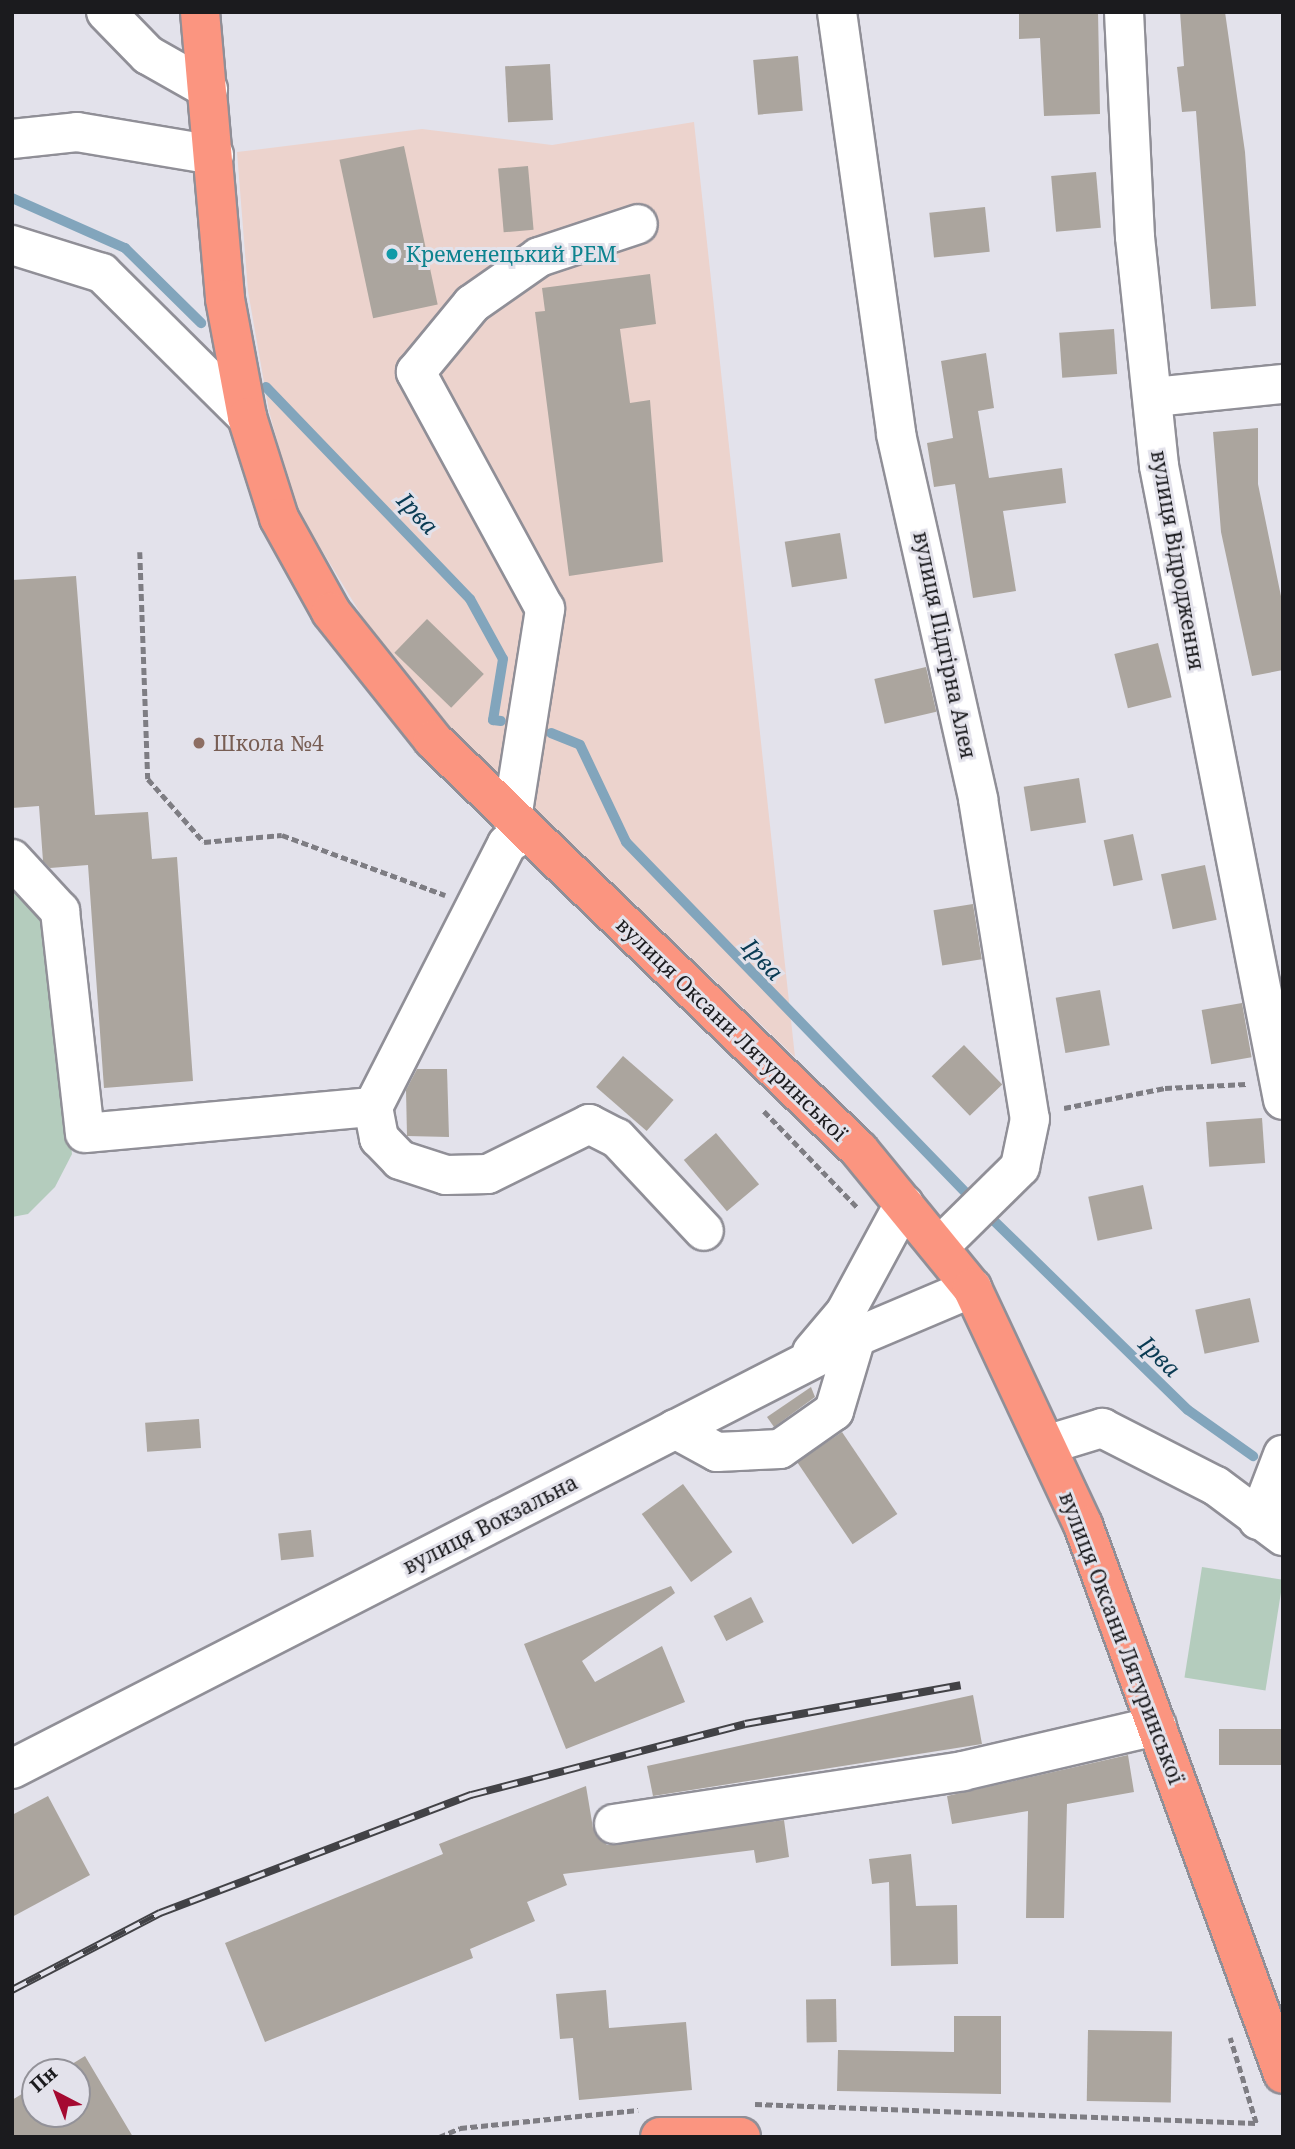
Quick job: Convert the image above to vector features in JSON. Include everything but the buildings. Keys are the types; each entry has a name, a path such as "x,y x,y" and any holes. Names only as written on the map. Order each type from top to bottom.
{"highway":[{"name":"вулиця Оксани Лятуринської","path":"200,12 225,299 247,417 279,518 331,612 433,740 849,1141 940,1246 972,1288 1083,1524 1283,2074"},
{"path":"654,2123 703,2136 742,2120"}],"street":[{"path":"106,12 148,55 208,89"},
{"name":"вулиця Підгірна Алея","path":"836,12 897,433 978,799 1030,1119 1020,1167 940,1246"},
{"name":"вулиця Відродження","path":"1125,12 1135,237 1154,397 1159,466 1191,644 1281,1091"},
{"path":"12,139 77,132 214,156"},
{"path":"638,224 539,257 472,304 416,372 545,610 519,825 373,1107 379,1138 400,1160 446,1175 488,1174 589,1124 617,1138 704,1231"},
{"path":"12,245 102,273 247,417"},
{"path":"1154,397 1283,384"},
{"path":"12,859 60,911 85,1133 373,1107"},
{"path":"802,1365 845,1313 904,1204"},
{"name":"вулиця Вокзальна","path":"12,1769 856,1336 972,1288"},
{"path":"675,1429 717,1452 780,1449 834,1411 856,1336"},
{"path":"1046,1445 1102,1428 1216,1486 1270,1528 1283,1455"},
{"path":"614,1824 963,1771 1157,1726"}],"path":[{"path":"140,552 148,779 204,842 282,835 476,906"},
{"path":"1023,1151 1062,1108 1165,1088 1281,1091"},
{"path":"753,1100 886,1237"},
{"path":"742,2120 1256,2123 1228,2032"},
{"path":"439,2137 460,2128 654,2123"}],"shaded area":[{"name":"Кременецький РЕМ","path":"694,122 795,1057 450,727 379,644 295,506 269,411 248,291 237,152 422,129 552,145"}],"green space":[{"path":"12,877 47,916 72,1154 55,1187 28,1214 12,1217"},
{"path":"1202,1567 1283,1580 1265,1690 1184,1678"}],"waterway":[{"name":"Ірва","path":"12,198 125,248 201,323"},
{"name":"Ірва","path":"266,387 470,599 503,659 493,720 501,721"},
{"name":"Ірва","path":"551,733 580,745 626,842 972,1199"},
{"name":"Ірва","path":"988,1215 1188,1410 1253,1456"}],"railway":[{"path":"12,1990 160,1913 471,1795 745,1724 961,1685"}],"place":[{"name":"Кременецький РЕМ","path":"392,254"},
{"name":"Школа №4","path":"199,743"}]}
